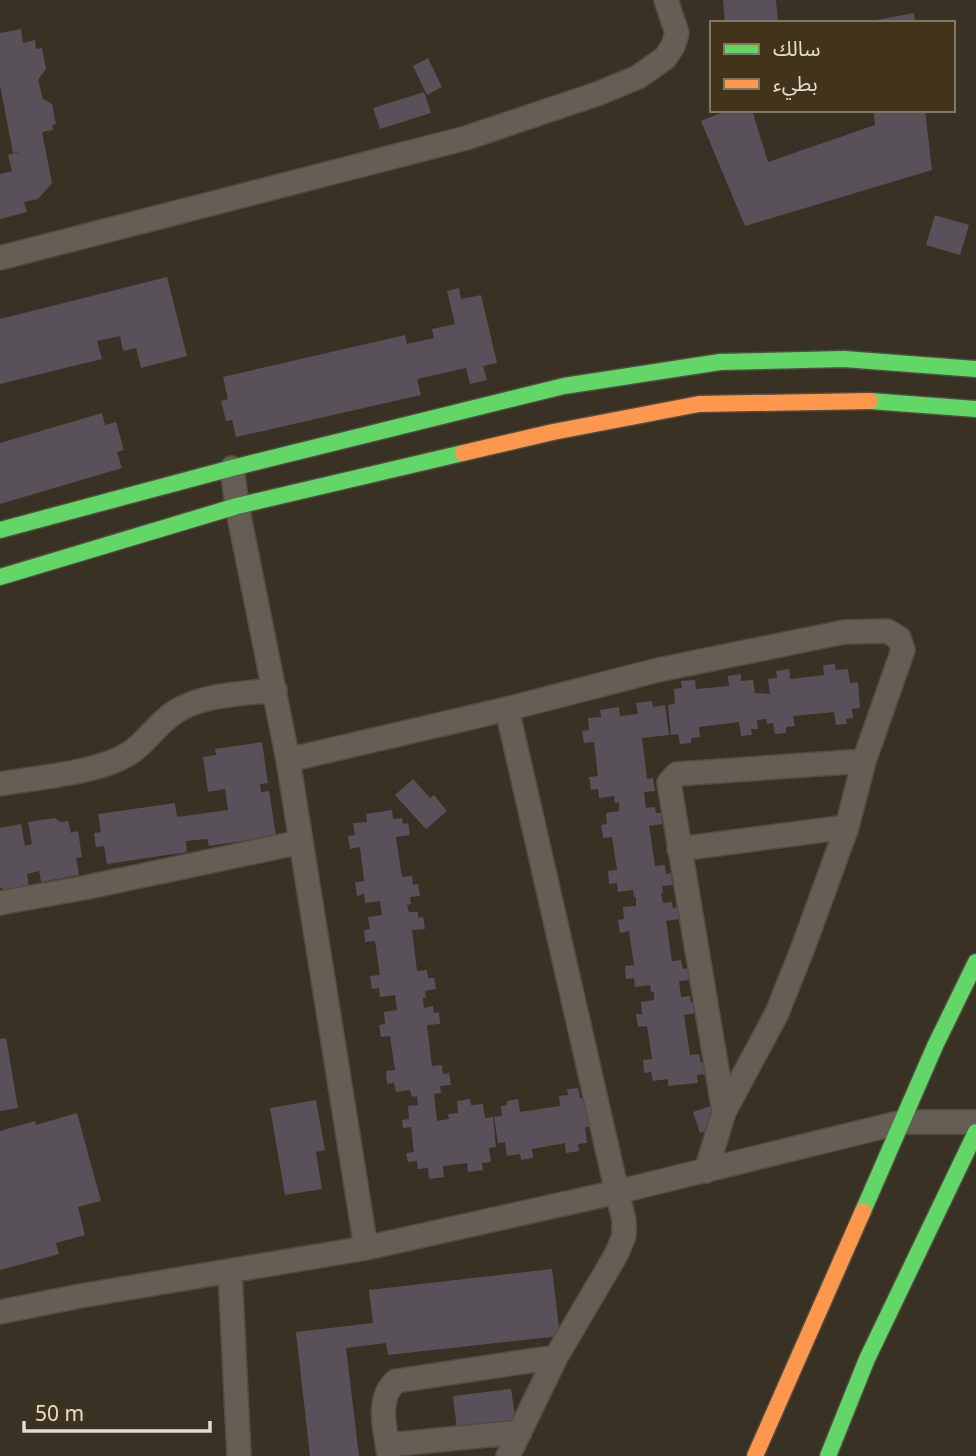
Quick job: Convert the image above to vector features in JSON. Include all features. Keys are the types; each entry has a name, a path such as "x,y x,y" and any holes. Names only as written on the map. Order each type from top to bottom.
{"street":[{"path":"0,258 466,138 597,94 638,77 665,58 677,33 666,0"},
{"path":"0,530 232,468 564,386 720,362 844,359 976,369"},
{"path":"0,577 237,506 553,432 699,404 873,401 976,410"},
{"path":"232,468 237,506 288,760 366,1248"},
{"path":"288,760 507,709 658,670 844,632 887,632 899,638 903,650 864,761 847,827 777,1013 724,1112 706,1171"},
{"path":"0,784 102,765 123,757 175,712 227,696 275,690"},
{"path":"507,709 624,1220 624,1236 616,1255 556,1357 508,1456"},
{"path":"724,1112 669,783 677,774 864,761"},
{"path":"679,849 847,827"},
{"path":"0,903 301,842"},
{"path":"755,1456 935,1046 976,962"},
{"path":"0,1312 366,1248 617,1192 902,1122 976,1122"},
{"path":"828,1456 867,1359 976,1132"},
{"path":"230,1272 239,1456"},
{"path":"520,1432 389,1451 383,1408 389,1387 396,1381 556,1357"}],"building":[{"path":"723,0 776,0 778,21 725,21"},
{"path":"914,13 915,21 871,21"},
{"path":"21,29 23,43 35,40 36,49 42,48 46,69 38,80 43,99 52,104 56,124 52,125 53,130 42,132 52,183 38,199 24,202 27,212 0,219 0,174 12,171 8,155 23,151 13,153 0,85 0,33"},
{"path":"428,58 442,87 427,95 413,66"},
{"path":"424,92 431,113 380,129 373,108"},
{"path":"723,112 753,112 768,162 875,125 873,112 925,112 932,170 745,226 701,121"},
{"path":"935,215 969,225 960,255 926,245"},
{"path":"167,277 187,356 141,368 136,348 123,351 120,336 97,341 102,359 0,384 0,319"},
{"path":"459,288 461,299 481,295 497,363 483,366 487,380 470,384 466,368 417,379 421,395 236,437 232,420 226,421 221,401 228,399 223,377 405,335 407,344 434,338 432,329 455,324 447,291"},
{"path":"102,413 105,425 116,422 124,450 117,452 122,468 0,504 0,443"},
{"path":"835,664 836,670 848,669 850,683 858,682 860,708 852,709 853,718 846,719 847,724 836,725 834,712 793,716 795,726 786,727 786,733 775,734 773,723 767,724 766,719 757,720 758,729 751,729 752,735 741,736 739,722 699,727 700,737 691,738 691,743 680,744 678,734 671,735 668,705 675,704 674,689 682,688 681,681 695,680 696,689 729,686 728,676 741,674 741,681 753,680 755,693 770,694 768,679 777,678 776,671 789,669 790,679 824,675 823,665"},
{"path":"652,701 653,707 665,705 669,735 642,738 647,779 653,778 655,791 644,792 646,808 655,807 656,813 661,813 662,824 649,826 655,866 665,865 666,874 671,873 673,885 662,886 663,903 672,902 673,908 678,907 679,919 666,921 672,961 681,960 683,969 688,968 690,980 679,981 681,997 690,996 691,1003 695,1002 697,1013 684,1015 690,1055 699,1054 701,1063 706,1062 708,1074 697,1075 698,1083 668,1086 668,1079 653,1081 651,1072 644,1073 643,1060 652,1059 647,1026 638,1027 636,1014 642,1014 641,1002 654,1000 654,992 651,992 650,985 635,987 634,978 626,979 625,966 634,965 629,931 620,933 618,920 624,919 623,907 636,906 636,897 633,890 618,892 617,883 609,884 608,871 617,870 612,837 603,838 601,825 607,824 606,813 619,811 619,802 615,803 614,796 599,798 598,789 591,790 589,777 598,776 594,742 584,743 582,731 589,730 588,718 601,717 600,710 619,707 620,716 638,714 636,703"},
{"path":"262,742 268,783 260,784 261,792 269,791 276,836 209,846 207,839 186,841 187,852 107,864 104,846 96,847 94,833 101,832 98,814 175,803 177,817 228,810 225,789 208,792 203,757 216,755 215,749"},
{"path":"413,779 430,798 434,795 447,811 426,829 395,795"},
{"path":"392,810 393,819 402,818 403,824 408,823 410,835 396,837 402,877 412,876 413,885 418,884 420,896 410,897 411,904 407,905 409,912 418,912 418,918 423,917 425,929 412,930 417,971 427,970 428,978 434,978 436,989 425,991 426,998 423,998 424,1008 433,1006 434,1013 439,1012 440,1024 427,1025 432,1066 442,1065 443,1074 449,1073 451,1085 440,1086 441,1093 434,1094 437,1121 449,1119 448,1114 458,1113 457,1101 470,1099 471,1105 483,1104 485,1118 493,1117 496,1147 489,1148 491,1162 482,1163 483,1170 468,1172 467,1163 443,1166 444,1177 429,1179 428,1168 418,1169 417,1161 408,1162 406,1153 414,1152 411,1127 403,1128 402,1120 409,1119 408,1106 418,1105 417,1096 412,1097 410,1090 396,1092 394,1083 387,1084 386,1071 395,1070 390,1036 381,1037 379,1025 385,1024 384,1012 397,1010 395,995 380,997 379,988 372,989 370,976 380,975 375,941 365,942 364,930 370,929 368,917 382,915 380,901 365,903 364,894 357,896 355,882 364,881 360,847 350,849 348,836 355,835 353,823 367,822 366,814"},
{"path":"55,818 60,822 68,821 71,833 78,831 82,857 76,858 79,875 41,882 39,871 27,874 29,887 3,892 0,888 0,828 21,824 25,846 32,844 28,822"},
{"path":"6,1038 18,1108 0,1111 0,1039"},
{"path":"578,1088 580,1098 587,1097 592,1127 585,1127 587,1143 578,1144 579,1151 566,1153 565,1143 532,1149 533,1158 521,1160 520,1154 507,1156 505,1142 498,1143 494,1117 502,1116 501,1106 507,1105 507,1101 518,1099 520,1112 560,1106 559,1096 568,1095 567,1089"},
{"path":"316,1100 325,1150 316,1152 322,1189 285,1195 270,1108"},
{"path":"714,1105 720,1126 700,1133 693,1112"},
{"path":"77,1113 101,1201 78,1207 85,1235 56,1243 59,1254 0,1270 0,1131 35,1121 36,1125"},
{"path":"552,1269 560,1336 388,1355 386,1343 346,1348 359,1456 310,1456 296,1332 373,1323 369,1290"},
{"path":"511,1389 516,1422 457,1429 453,1396"}],"traffic: fast":[{"path":"0,530 232,468 564,386 720,362 844,359 976,369"},
{"path":"870,401 976,409"},
{"path":"0,577 237,506 463,453"},
{"path":"863,1211 935,1046 976,962"},
{"path":"828,1456 867,1359 976,1132"}],"traffic: slow":[{"path":"463,453 553,432 699,404 870,401"},
{"path":"755,1456 863,1211"}]}
